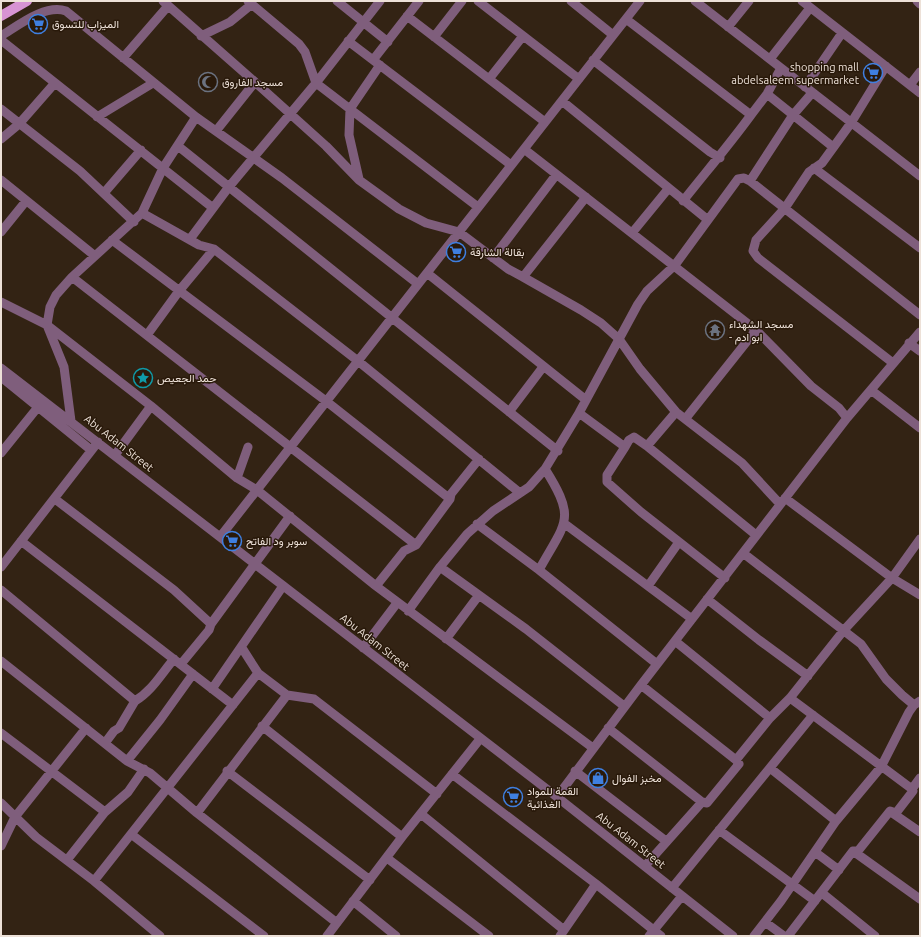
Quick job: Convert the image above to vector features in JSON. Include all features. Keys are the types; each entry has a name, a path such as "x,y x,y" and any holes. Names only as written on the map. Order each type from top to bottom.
{"main road":[{"path":"1,16 27,1"}],"street":[{"path":"337,1 388,42"},
{"path":"190,239 228,188 316,83 380,1"},
{"path":"359,180 349,135 350,109 388,42 419,1"},
{"path":"434,37 462,1"},
{"path":"571,1 613,35"},
{"path":"220,537 640,1"},
{"path":"695,1 920,176"},
{"path":"728,28 749,1"},
{"path":"802,1 920,93"},
{"path":"917,1 920,4"},
{"path":"482,2 579,79"},
{"path":"123,58 166,3 326,146 359,180 399,210 426,223 459,232 493,258 601,323 619,339 653,386 676,412 686,418 742,463 783,501 892,578 920,595"},
{"path":"202,36 230,22 250,3 299,44 305,52 316,83 478,207"},
{"path":"770,60 810,8"},
{"path":"1,36 40,14 60,9 66,11 196,117 282,178 418,284"},
{"path":"407,16 545,122"},
{"path":"626,19 751,115"},
{"path":"805,87 842,33"},
{"path":"489,79 523,36"},
{"path":"1,40 54,84 141,150 213,208"},
{"path":"348,41 511,165"},
{"path":"593,60 710,152 720,158"},
{"path":"886,66 851,123 822,163 806,175 785,208 756,240 753,248 755,256 893,363"},
{"path":"683,201 708,169 720,158 767,94 781,68"},
{"path":"910,85 920,72"},
{"path":"216,131 255,82"},
{"path":"97,117 153,83"},
{"path":"1,139 19,124 54,84"},
{"path":"750,182 793,115 812,93"},
{"path":"767,94 833,147"},
{"path":"562,101 668,189 708,220"},
{"path":"1,109 80,171 134,222"},
{"path":"71,421 68,387 64,367 47,325 50,307 56,295 72,276 134,222 142,213 163,168 196,117"},
{"path":"178,146 228,188 558,451"},
{"path":"524,148 556,175 675,265 756,330 811,386 839,408 847,418"},
{"path":"104,193 141,150"},
{"path":"814,168 920,248"},
{"path":"493,258 556,175"},
{"path":"408,611 440,567 477,524 529,487 545,469 558,451 638,304 647,291 675,265 735,181 744,178 750,182 920,315"},
{"path":"1,180 95,256"},
{"path":"632,233 668,189"},
{"path":"523,277 586,197"},
{"path":"1,232 26,201"},
{"path":"142,213 199,245 214,249 358,361 520,493"},
{"path":"112,240 326,401 450,498"},
{"path":"146,335 179,291 214,249"},
{"path":"427,273 586,400"},
{"path":"72,276 416,545"},
{"path":"1,302 47,325 151,406 237,478 257,490 408,611 593,748"},
{"path":"686,418 756,330"},
{"path":"557,797 640,685 725,578 756,535 847,418 909,343 920,332"},
{"path":"909,343 920,351"},
{"path":"509,412 544,367"},
{"name":"Abu Adam Street","path":"1,368 646,866 733,936"},
{"path":"1,376 91,450"},
{"path":"871,390 920,428"},
{"path":"115,455 151,406"},
{"path":"1,453 38,407"},
{"path":"647,446 676,412"},
{"path":"579,413 625,447"},
{"path":"725,578 641,512 607,482 607,475 629,440 634,438 647,446 756,535"},
{"path":"1,567 98,442"},
{"path":"237,478 248,447"},
{"path":"376,586 404,551 416,545 450,498 451,494 479,459"},
{"path":"539,570 565,524 565,506 561,494 545,469"},
{"path":"55,499 174,590 211,624"},
{"path":"105,743 114,731 119,728 135,701 144,696 153,688 209,630 211,624 254,563 290,516"},
{"path":"477,524 539,570 657,664"},
{"path":"565,524 692,619"},
{"path":"736,760 770,718 790,698 844,630 892,578 920,539"},
{"path":"21,541 233,704"},
{"path":"648,586 680,542"},
{"path":"743,553 861,644 886,679 902,695 917,703 881,767 836,821 793,884 754,936"},
{"path":"440,567 624,706"},
{"path":"212,689 242,648 283,586"},
{"path":"1,590 135,701"},
{"path":"446,639 479,595"},
{"path":"707,599 808,676"},
{"path":"363,648 398,603"},
{"path":"675,641 770,718"},
{"path":"242,648 258,673 287,695 314,700 437,794"},
{"path":"1,661 127,761 144,769 168,787 196,813 337,923"},
{"path":"94,881 258,673"},
{"path":"127,761 160,720 193,674"},
{"path":"608,728 702,802 707,803 739,764 736,760 640,685"},
{"path":"196,813 287,695"},
{"path":"790,698 912,789"},
{"path":"672,888 813,715"},
{"path":"262,726 402,837"},
{"path":"1,846 15,816 86,728"},
{"path":"1,733 105,812"},
{"path":"327,936 402,837 480,739"},
{"path":"770,768 836,821"},
{"path":"67,860 105,812 128,792 144,769"},
{"path":"575,771 666,841"},
{"path":"227,772 370,880"},
{"path":"452,774 596,884 655,934 682,896"},
{"path":"890,811 896,813 913,791 912,789 920,778"},
{"path":"646,866 666,841 702,802"},
{"path":"1,803 36,837 94,881 160,936"},
{"path":"890,811 920,832"},
{"path":"788,936 854,851 858,851 890,811"},
{"path":"421,814 562,933 596,884"},
{"path":"719,830 815,901"},
{"path":"131,834 264,936"},
{"path":"854,851 920,899"},
{"path":"815,852 839,870"},
{"path":"387,858 489,936"},
{"path":"822,893 875,936"},
{"path":"353,901 396,936"},
{"path":"765,922 784,936"}],"place":[{"name":"الميزاب للتسوق","path":"38,24"},
{"name":"shopping mall abdelsaleem supermarket","path":"873,73"},
{"name":"مسجد الفاروق","path":"208,82"},
{"name":"بقالة الشارقة","path":"456,252"},
{"name":"مسجد الشهداء - ابو ادم","path":"715,330"},
{"name":"حمد الجعيص","path":"143,378"},
{"name":"سوبر ود الفاتح","path":"232,541"},
{"name":"مخبز الفوال","path":"598,778"},
{"name":"القمة للمواد الغذائية","path":"513,797"}]}
